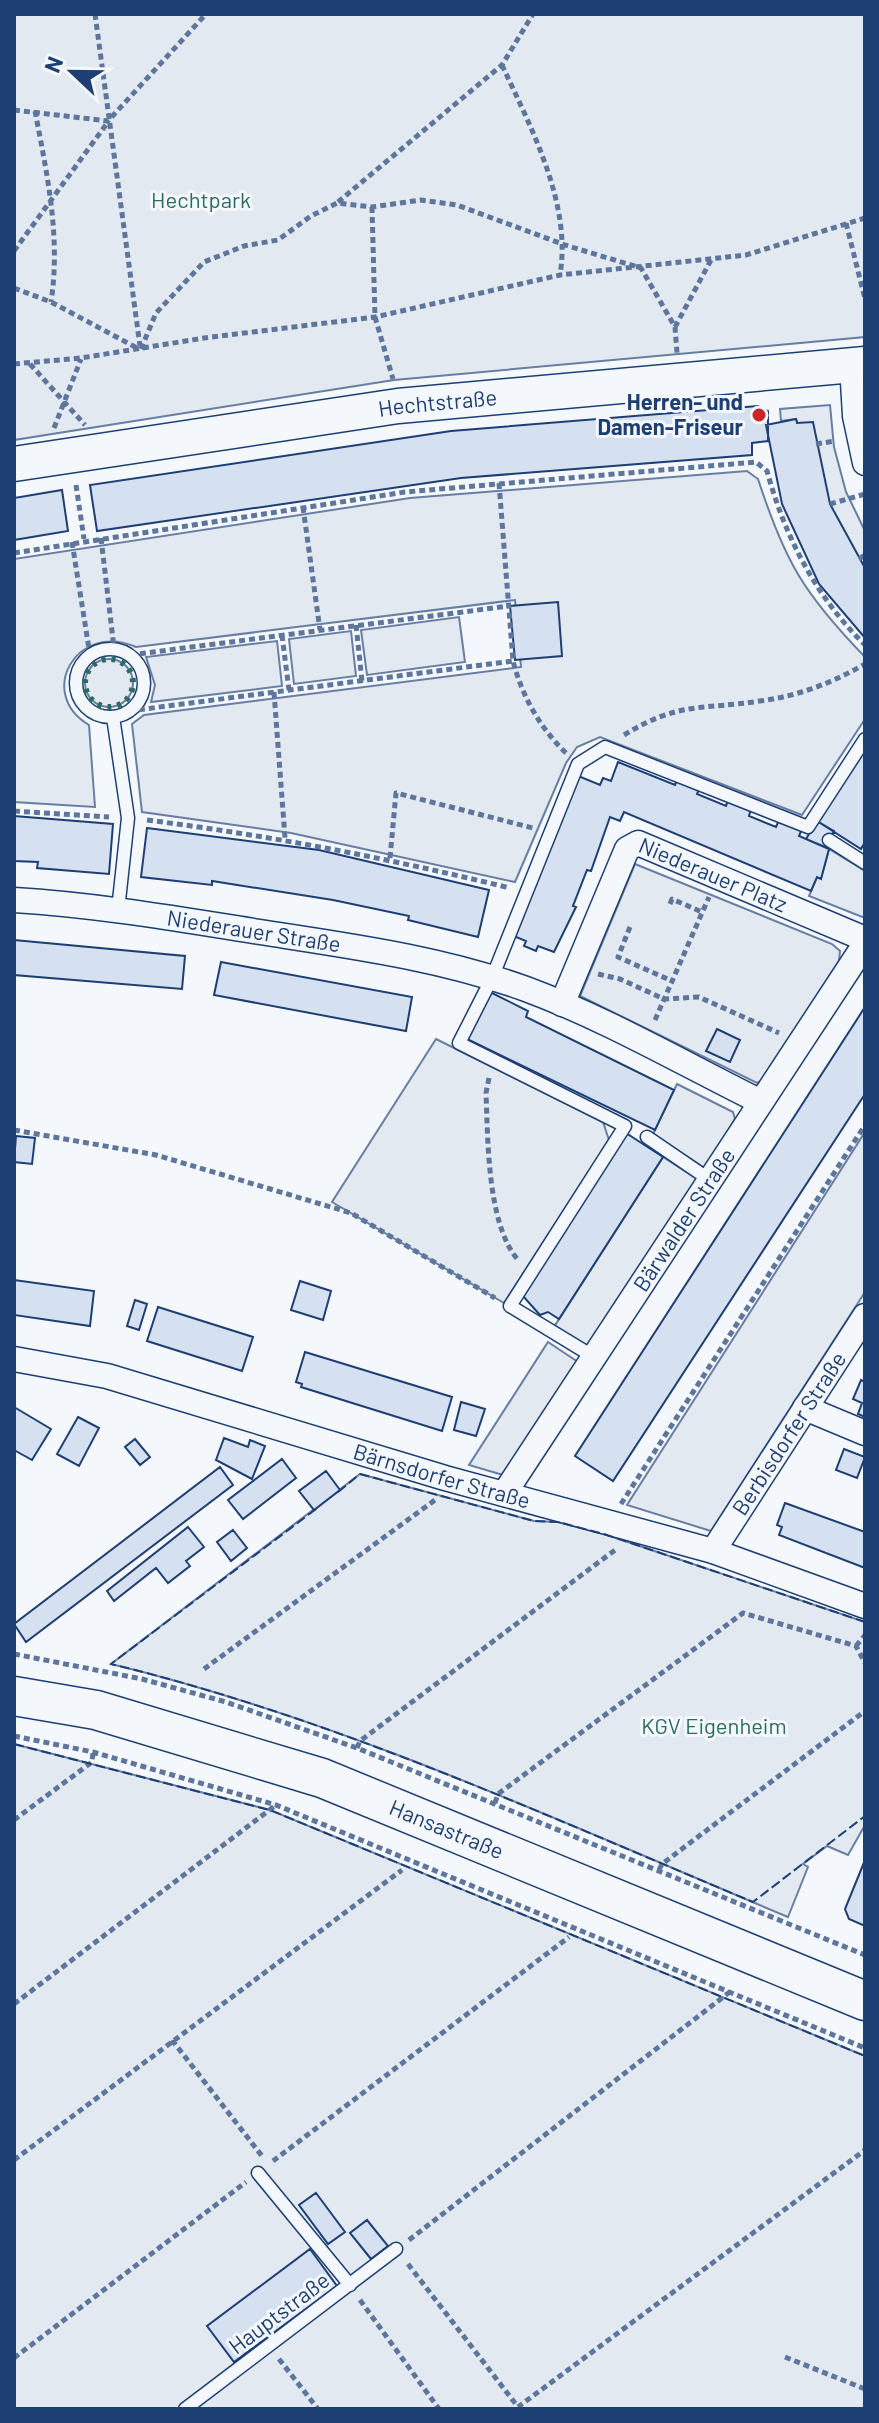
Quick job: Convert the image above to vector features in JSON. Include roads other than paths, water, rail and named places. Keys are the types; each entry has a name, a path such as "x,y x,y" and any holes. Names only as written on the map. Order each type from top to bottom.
{"main road":[{"name":"Hansastraße","path":"14,1696 96,1710 322,1778 865,2001"}],"street":[{"path":"859,365 855,416 865,463"},
{"name":"Hechtstraße","path":"14,464 398,406 859,365"},
{"name":"Niederauer Platz","path":"562,1004 627,849 638,843 865,942"},
{"name":"Niederauer Straße","path":"14,900 118,910 396,954 492,978"},
{"name":"Bärwalder Straße","path":"504,1494 865,942"},
{"path":"492,978 562,1004 761,1102"},
{"name":"Berbisdorfer Straße","path":"713,1551 865,1316"},
{"name":"Bärnsdorfer Straße","path":"14,1359 107,1376 445,1478 713,1551 865,1606"},
{"path":"805,1408 865,1433"}],"lane":[{"path":"114,648 130,655 142,669 144,679 141,697 129,711 113,717 91,712 77,695 77,673 90,655 114,648"},
{"path":"113,717 128,818 118,910"},
{"path":"710,1180 637,1132 459,1043 492,978 578,764 605,747 810,828 865,739"},
{"path":"829,840 865,863"},
{"path":"594,1357 510,1306 637,1132"},
{"path":"258,2173 350,2285"},
{"name":"Hauptstraße","path":"185,2409 396,2249"}],"place":[{"name":"Herren- und Damen-Friseur","path":"759,415"}],"park label":[{"name":"Hechtpark","path":"201,200"},
{"name":"KGV Eigenheim","path":"714,1726"}]}
